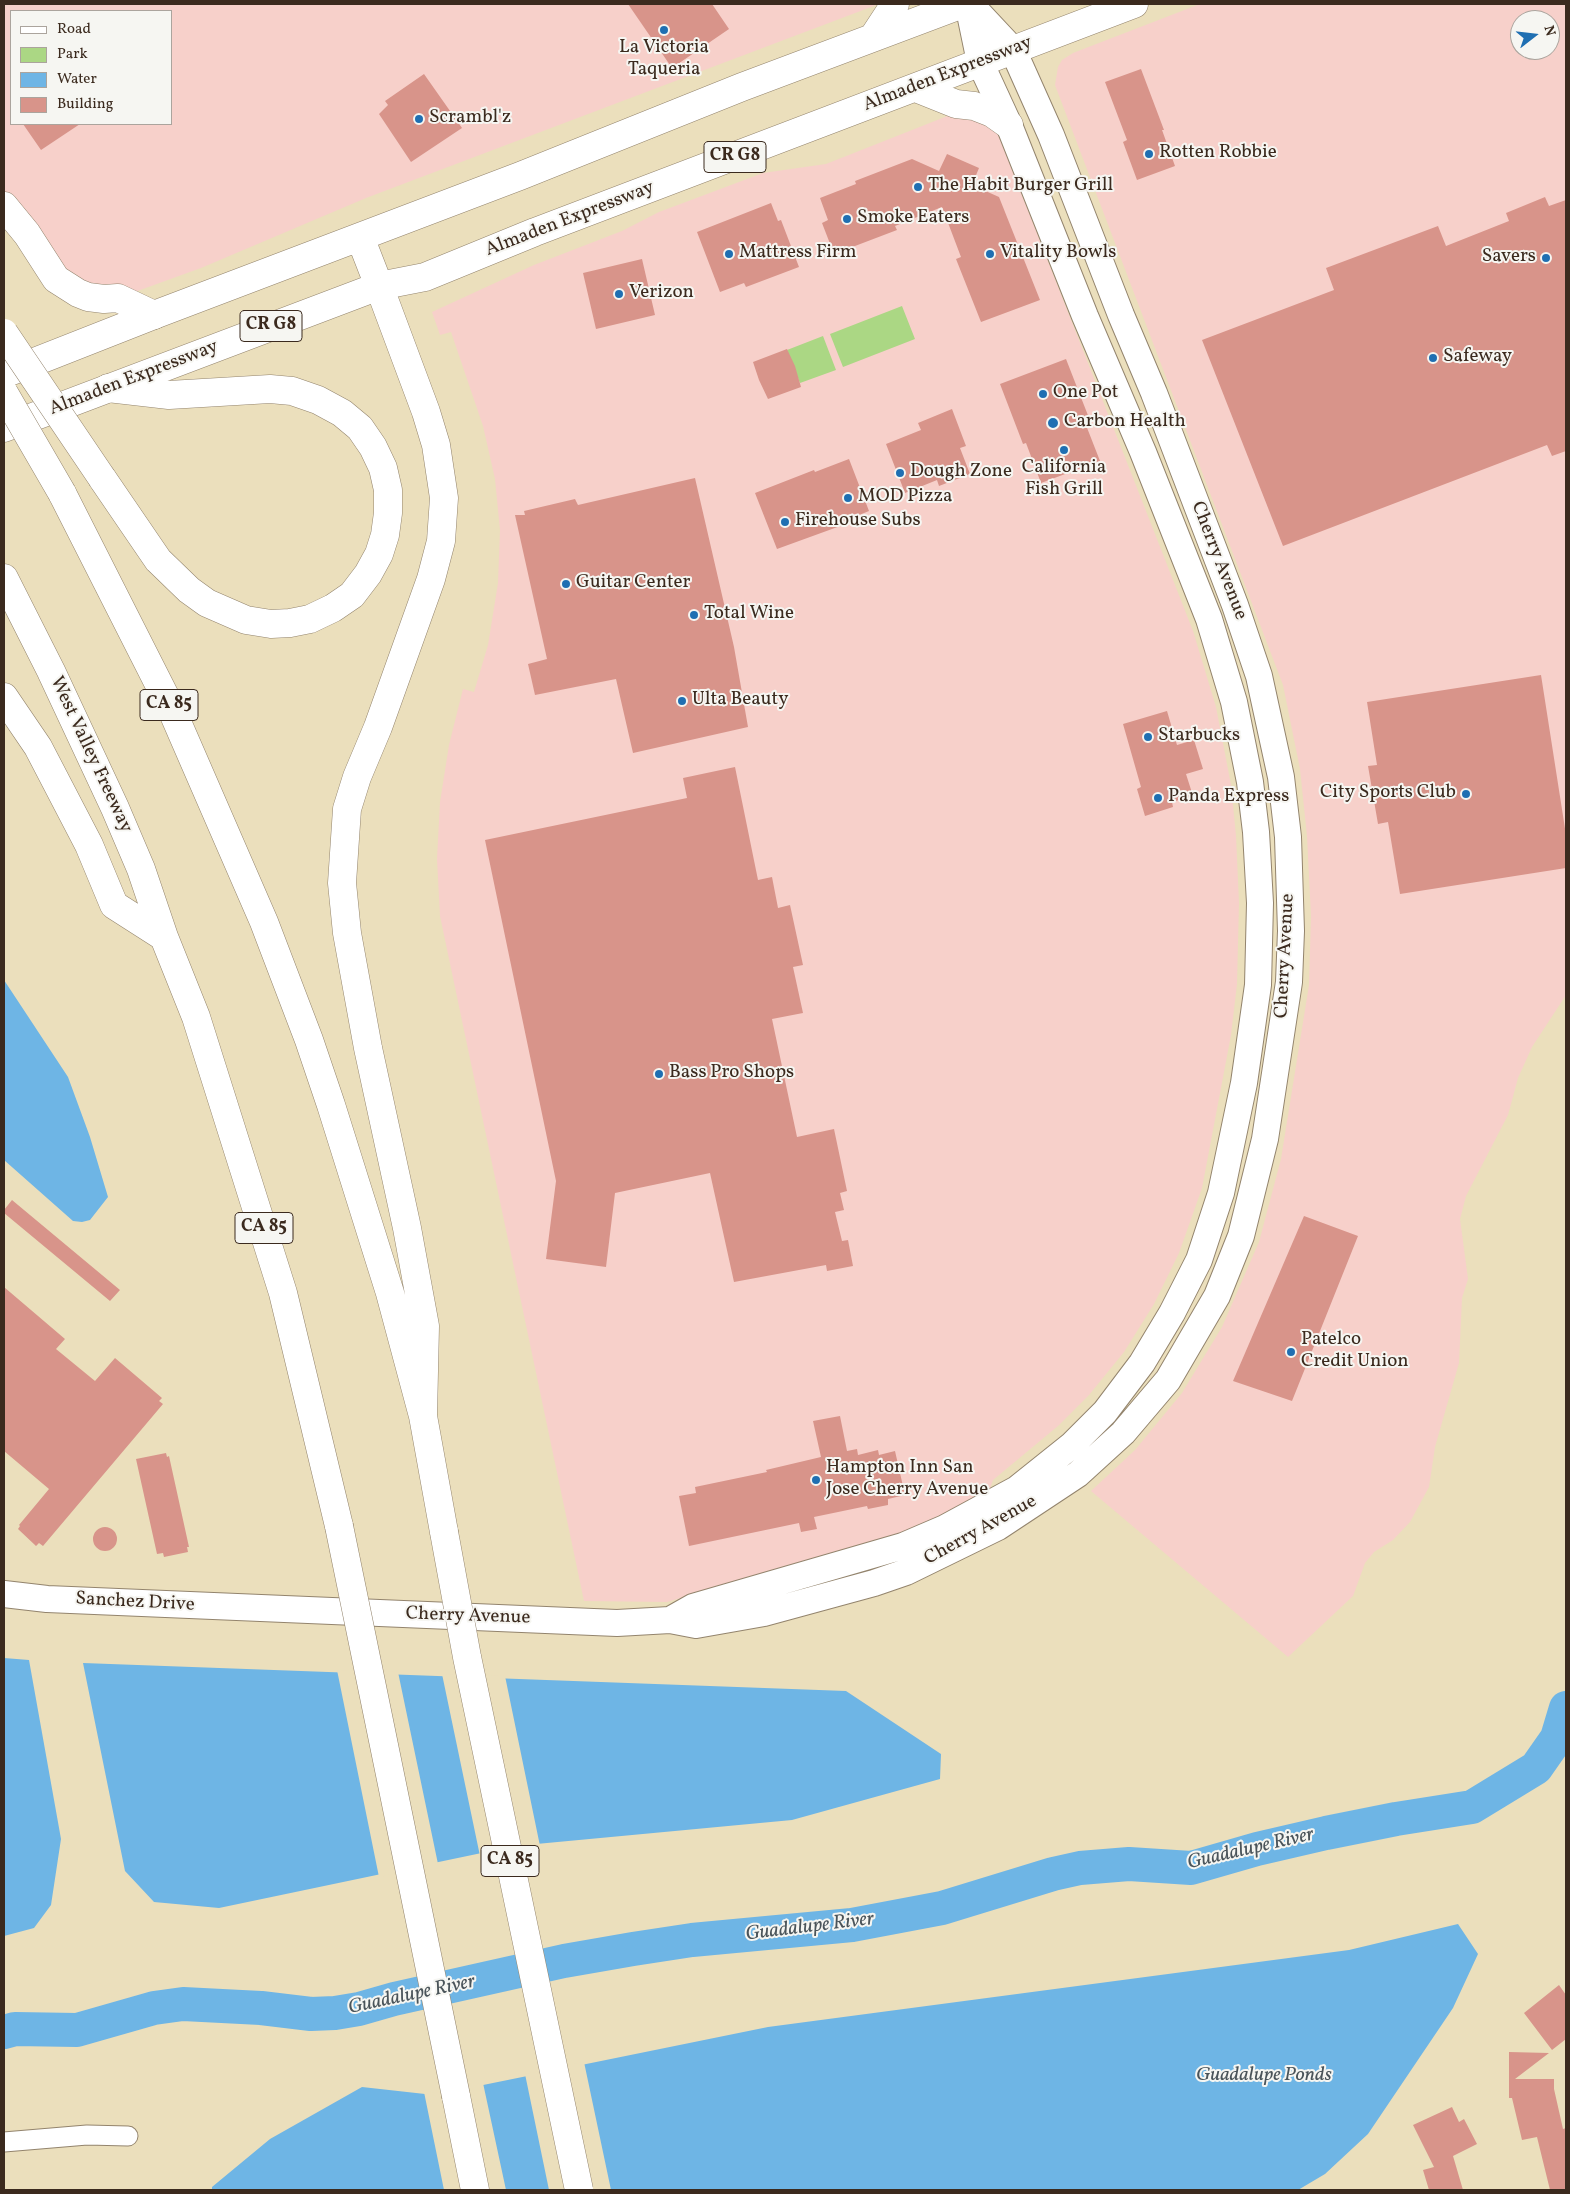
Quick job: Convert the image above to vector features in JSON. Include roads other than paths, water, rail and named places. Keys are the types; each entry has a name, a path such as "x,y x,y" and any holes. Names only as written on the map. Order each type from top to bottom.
{"main road":[{"path":"874,36 895,4"},
{"name":"CR G8","path":"4,374 154,315 360,238 874,36 963,4"},
{"name":"Almaden Expressway","path":"4,428 379,286 424,277 535,232 1134,4"},
{"path":"916,88 956,104 974,106 992,113 1009,125"},
{"path":"4,206 27,234 56,279 88,297 118,298 154,315"},
{"path":"360,238 426,412 438,452 444,498 441,541 431,579 378,727 357,777 347,809 342,883 347,933 368,1048 407,1228 425,1326 423,1416"},
{"path":"4,333 158,560 189,590 207,603 246,620 271,624 290,623 310,618 333,608 352,595 368,574 379,554 385,535 388,513 388,490 383,468 373,447 360,428 342,413 318,400 292,391 270,389 169,395 108,388"},
{"name":"CA 85","path":"4,393 62,493 171,708 264,922 332,1105 390,1293 423,1416 467,1657 579,2190"},
{"name":"West Valley Freeway","path":"4,578 51,671 115,808 141,869 164,937"},
{"path":"4,697 38,747 89,845 114,905 164,937"},
{"name":"CA 85","path":"164,937 207,1048 283,1293 340,1526 475,2190"}],"street":[{"name":"Cherry Avenue","path":"266,1608 617,1624 670,1620 696,1625 764,1614 874,1583 906,1572 998,1527 1078,1474 1123,1433 1168,1380 1217,1296 1241,1236 1264,1145 1289,982 1291,932 1288,837 1281,777 1259,676 1246,634 1158,402 1121,315 1051,135 1013,50 969,4"},
{"name":"Cherry Avenue","path":"670,1620 694,1607 903,1546 945,1528 1024,1483 1072,1445 1105,1412 1142,1363 1172,1313 1199,1260 1221,1193 1244,1083 1258,985 1260,903 1256,832 1250,782 1234,702 1209,619 1143,452 1085,316 1009,125 980,62 969,4"},
{"name":"Sanchez Drive","path":"4,1594 47,1599 266,1608"},
{"path":"4,2142 87,2135 128,2136"}],"water":[{"path":"4,980 68,1077 90,1137 108,1197 90,1220 82,1222 73,1221 4,1160"},
{"path":"4,1658 29,1660 61,1839 51,1905 34,1928 4,1936"},
{"path":"83,1663 846,1691 941,1754 940,1779 792,1820 515,1846 219,1908 154,1902 125,1871"},
{"name":"Guadalupe Ponds","path":"1458,1924 1478,1954 1453,2008 1368,2134 1325,2174 1298,2190 212,2190 212,2187 270,2139 362,2087 434,2095 768,2027 1349,1950"}],"waterway":[{"name":"Guadalupe River","path":"4,2032 15,2029 77,2030 154,2008 183,2004 261,2008 311,2014 335,2013 564,1961 633,1949 692,1940 852,1925 942,1908 1053,1874 1080,1868 1129,1864 1191,1868 1257,1849 1326,1833 1396,1819 1472,1807 1536,1768 1557,1738 1566,1708"}],"place":[{"name":"La Victoria Taqueria","path":"664,30"},
{"name":"Scrambl'z","path":"419,119"},
{"name":"Rotten Robbie","path":"1149,154"},
{"name":"The Habit Burger Grill","path":"918,187"},
{"name":"Smoke Eaters","path":"847,219"},
{"name":"Mattress Firm","path":"729,254"},
{"name":"Vitality Bowls","path":"990,254"},
{"name":"Savers","path":"1546,258"},
{"name":"Verizon","path":"619,294"},
{"name":"Safeway","path":"1433,358"},
{"name":"One Pot","path":"1043,394"},
{"name":"Carbon Health","path":"1053,423"},
{"name":"California Fish Grill","path":"1064,450"},
{"name":"Dough Zone","path":"900,473"},
{"name":"MOD Pizza","path":"848,498"},
{"name":"Firehouse Subs","path":"785,522"},
{"name":"Guitar Center","path":"566,584"},
{"name":"Total Wine","path":"694,615"},
{"name":"Ulta Beauty","path":"682,701"},
{"name":"Starbucks","path":"1148,737"},
{"name":"City Sports Club","path":"1466,794"},
{"name":"Panda Express","path":"1158,798"},
{"name":"Bass Pro Shops","path":"659,1074"},
{"name":"Patelco Credit Union","path":"1291,1352"},
{"name":"Hampton Inn San Jose Cherry Avenue","path":"816,1480"}]}
